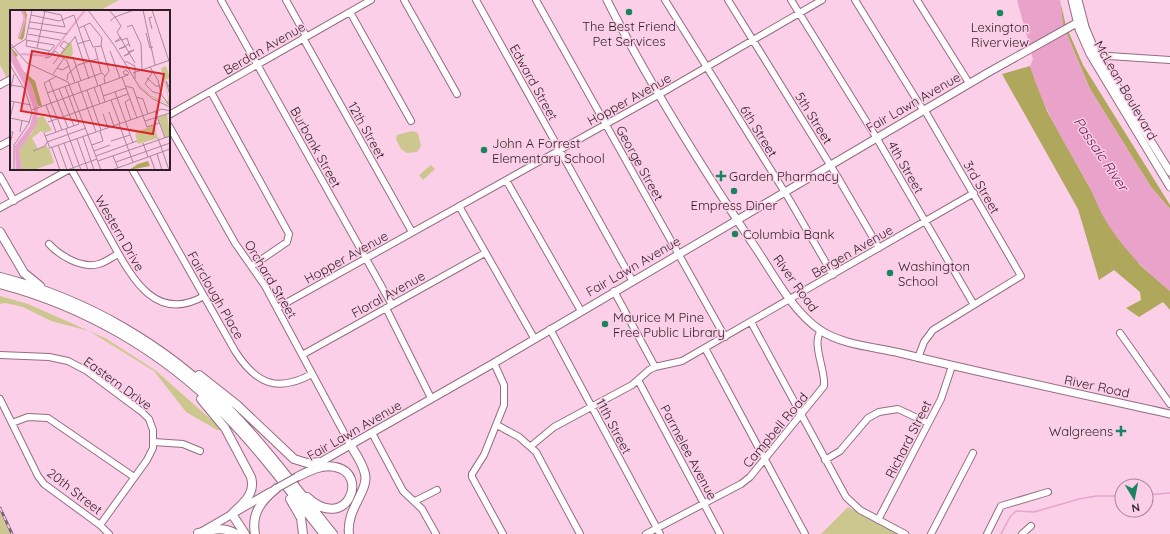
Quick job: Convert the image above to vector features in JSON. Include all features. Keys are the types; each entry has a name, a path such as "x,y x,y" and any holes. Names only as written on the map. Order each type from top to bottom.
{"highway":[{"path":"0,232 20,268 28,277 38,285 119,325 160,355 211,401 307,496 321,506 332,509 342,506 352,494 351,479 345,471 336,467 316,468 297,477"},
{"path":"0,235 0,242"},
{"path":"0,277 34,287 73,302"},
{"path":"0,284 41,296 85,315 160,355 192,370 227,396 294,459 307,463 321,462"},
{"path":"160,355 219,419 251,477 253,486 251,494 232,514 245,534"},
{"path":"349,534 350,514 366,480 363,469 351,446"},
{"path":"270,461 298,513 303,534"},
{"path":"270,461 324,534"},
{"path":"270,461 333,534"},
{"path":"255,534 254,517 259,505 277,488"},
{"path":"197,534 219,529 225,529 236,534"}],"main road":[{"name":"River Road","path":"607,0 660,94 737,219 801,314 821,331 842,339 952,366 1170,412"},
{"name":"McLean Boulevard","path":"1072,0 1086,46 1170,187"},
{"name":"McLean Boulevard","path":"1078,0 1078,22 1088,35 1100,60 1170,172"},
{"name":"Fair Lawn Avenue","path":"197,534 494,363 783,191 969,83 1078,22"}],"street":[{"name":"Burbank Street","path":"221,0 366,258 431,398"},
{"name":"12th Street","path":"286,0 412,232"},
{"name":"Berdan Avenue","path":"170,114 371,0"},
{"path":"404,0 457,94"},
{"name":"Edward Street","path":"476,0 632,280"},
{"name":"George Street","path":"536,0 725,337"},
{"name":"6th Street","path":"665,0 833,275"},
{"name":"5th Street","path":"728,0 830,164 879,248"},
{"name":"4th Street","path":"791,0 876,137 974,305"},
{"name":"Hopper Avenue","path":"277,308 660,94 822,0"},
{"name":"3rd Street","path":"855,0 974,193 1021,276 974,305"},
{"path":"917,0 969,83"},
{"path":"350,12 411,121"},
{"path":"1098,68 1100,60 1109,56 1170,60"},
{"path":"0,85 10,80"},
{"path":"211,92 271,199 290,238 252,266"},
{"name":"Orchard Street","path":"170,128 232,237 252,266 277,308 351,446"},
{"path":"0,146 10,141"},
{"path":"0,208 68,170"},
{"name":"Western Drive","path":"71,170 118,254 137,284 160,301 171,305 184,305 204,296"},
{"name":"Fairclough Place","path":"133,170 239,357 248,369 259,378 270,383 283,384 296,381 312,374"},
{"path":"0,176 14,201"},
{"path":"506,180 580,311"},
{"name":"Bergen Avenue","path":"655,367 678,363 791,300 974,193"},
{"path":"459,206 534,338"},
{"path":"48,244 62,256 90,265 99,264 118,254"},
{"name":"Floral Avenue","path":"302,355 485,253"},
{"path":"531,446 554,427 638,380 655,367 614,291"},
{"path":"918,358 924,342 930,332 974,305"},
{"path":"751,322 842,492 860,510 905,534"},
{"name":"11th Street","path":"550,329 658,531"},
{"name":"Campbell Road","path":"646,534 658,531 746,481 765,459 824,386 817,343 821,331"},
{"path":"1120,333 1170,404"},
{"path":"705,348 805,534"},
{"name":"Eastern Drive","path":"0,356 49,357 77,365 145,414 151,424 154,442"},
{"path":"494,363 502,378 505,392 504,405 482,460 472,474 472,477 503,534"},
{"name":"Richard Street","path":"878,520 944,392 952,366"},
{"name":"Parmelee Avenue","path":"638,380 720,534"},
{"name":"20th Street","path":"0,399 32,466 44,484 100,525 108,534"},
{"path":"825,460 840,451 868,418 879,412 898,409 928,423"},
{"path":"12,423 28,417 48,418 134,478"},
{"path":"497,425 520,437 531,446 543,464 580,534"},
{"path":"372,433 403,491 422,509 436,534"},
{"path":"100,525 150,454 154,442 183,444 200,451"},
{"path":"931,534 973,453"},
{"path":"415,501 437,490"},
{"path":"987,534 1001,506 1048,492"},
{"path":"1022,534 1031,526"}],"shaded area":[{"path":"0,0 119,0 101,10 10,10 10,79 8,80 0,65"},
{"path":"1060,0 1066,26 1083,65 1170,205 1170,209 1151,187 1090,89 1063,25"},
{"path":"1030,66 1047,111 1095,197 1140,265 1170,291 1170,310 1163,302 1139,317 1126,308 1141,300 1140,292 1114,270 1099,280 1078,209 1002,74"},
{"path":"412,131 418,133 421,146 417,152 407,153 401,149 396,139 397,135"},
{"path":"511,141 514,145 509,150 502,148 503,144"},
{"path":"431,165 435,169 423,180 419,175"},
{"path":"0,296 28,304 105,338 155,370 223,430 217,430 186,412 154,371 89,331 51,321 23,307 6,303 0,304"},
{"path":"848,507 897,534 821,534"},
{"path":"0,513 10,534 0,534"}],"water":[{"name":"Passaic River","path":"1017,0 1060,0 1063,25 1090,89 1151,187 1170,209 1170,291 1133,257 1110,227 1100,211 1086,180 1053,122 1040,94 1030,66 1033,59"}],"waterway":[{"path":"1154,494 1170,493"},
{"path":"1001,534 1010,517 1016,511 1034,512 1079,499 1096,496 1114,496"}],"railway":[{"path":"0,508 12,534"}],"place":[{"name":"The Best Friend Pet Services","path":"629,12"},
{"name":"Lexington Riverview","path":"1000,13"},
{"name":"John A Forrest Elementary School","path":"484,150"},
{"name":"Garden Pharmacy","path":"721,176"},
{"name":"Empress Diner","path":"734,191"},
{"name":"Columbia Bank","path":"735,234"},
{"name":"Washington School","path":"890,273"},
{"name":"Maurice M Pine Free Public Library","path":"605,324"},
{"name":"Walgreens","path":"1121,431"}]}
